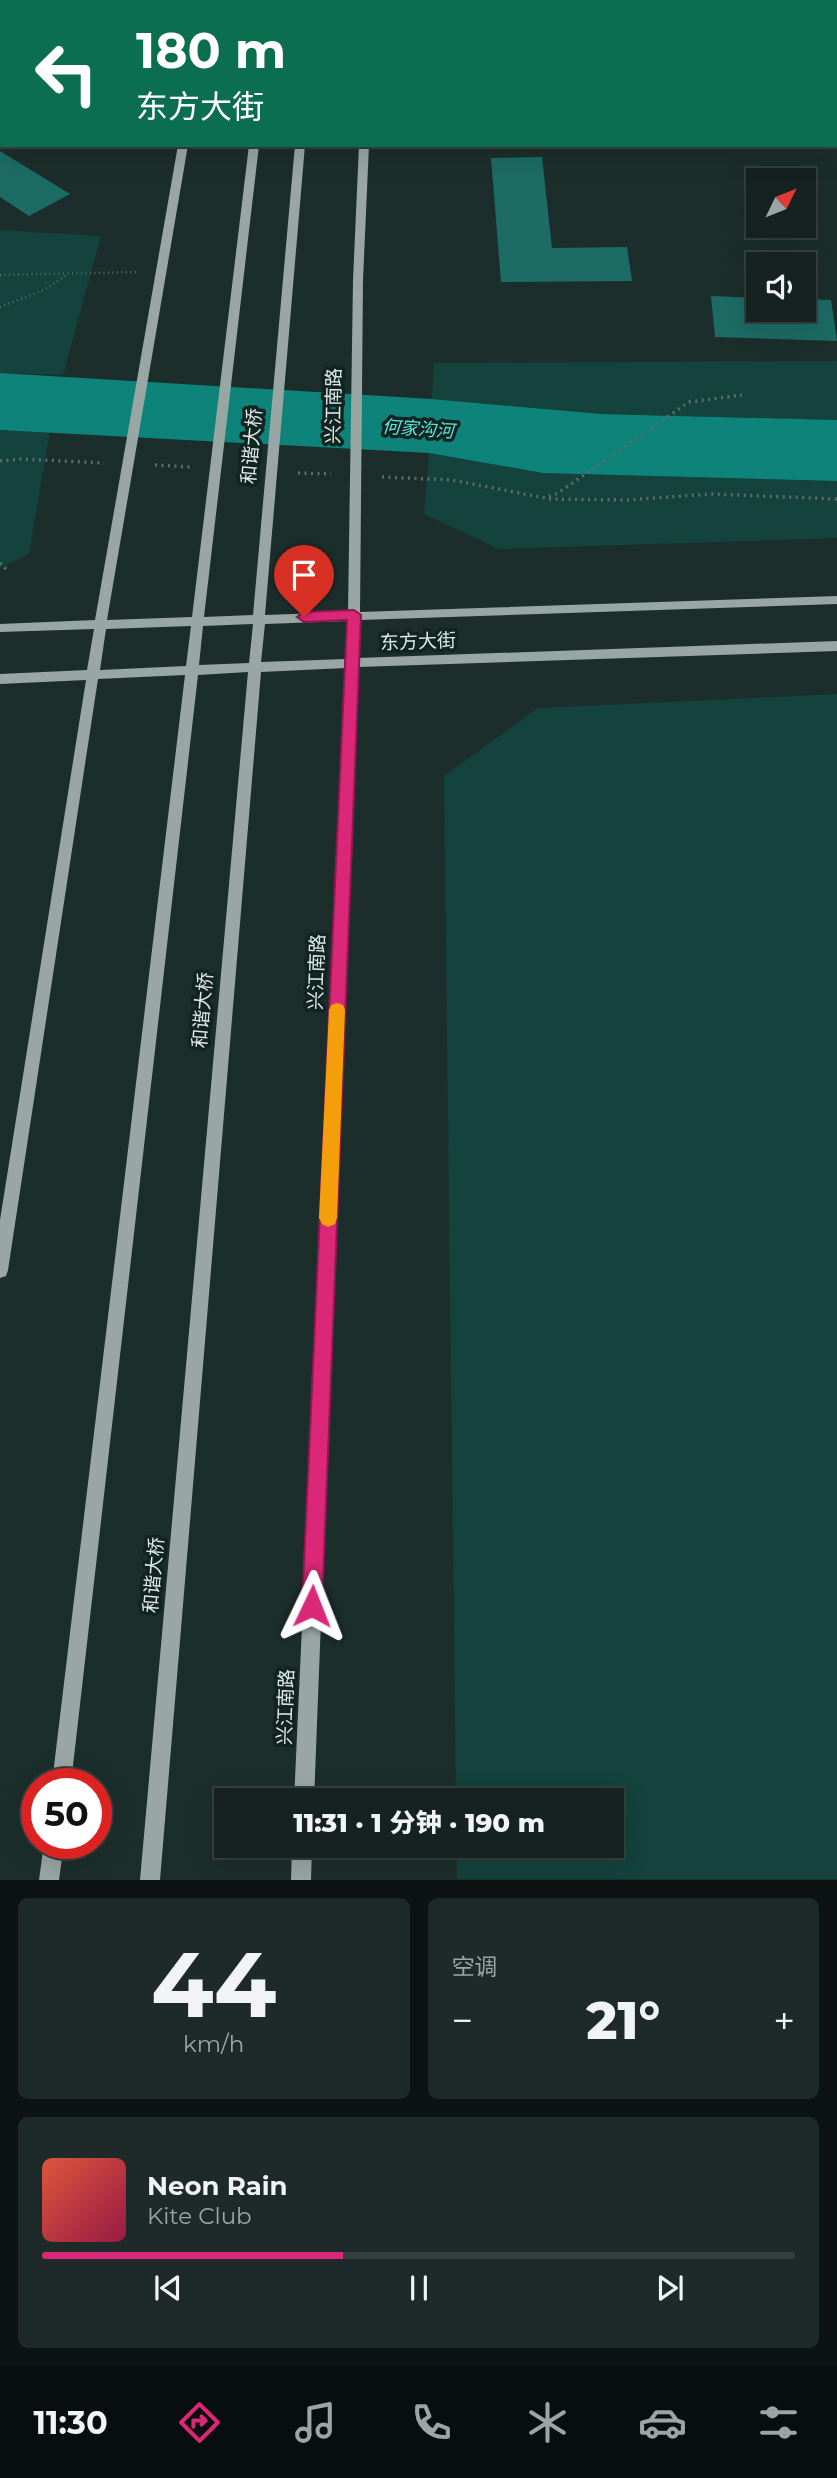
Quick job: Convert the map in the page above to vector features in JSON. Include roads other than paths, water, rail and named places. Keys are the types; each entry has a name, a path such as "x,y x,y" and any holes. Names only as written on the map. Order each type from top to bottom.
{"main road":[{"path":"0,1270 111,558 183,147"},
{"name":"和谐大桥","path":"63,1768 254,147"},
{"name":"和谐大桥","path":"150,1880 300,147"},
{"name":"兴江南路","path":"305,1788 354,615 358,280 364,147"},
{"name":"东方大街","path":"0,628 837,600"},
{"name":"东方大街","path":"0,679 351,663 837,646"},
{"path":"301,1880 302,1858"},
{"path":"49,1880 52,1859"}],"water":[{"name":"何家沟河","path":"0,373 432,399 601,414 837,420 837,481 543,473 429,453 0,430"}]}
